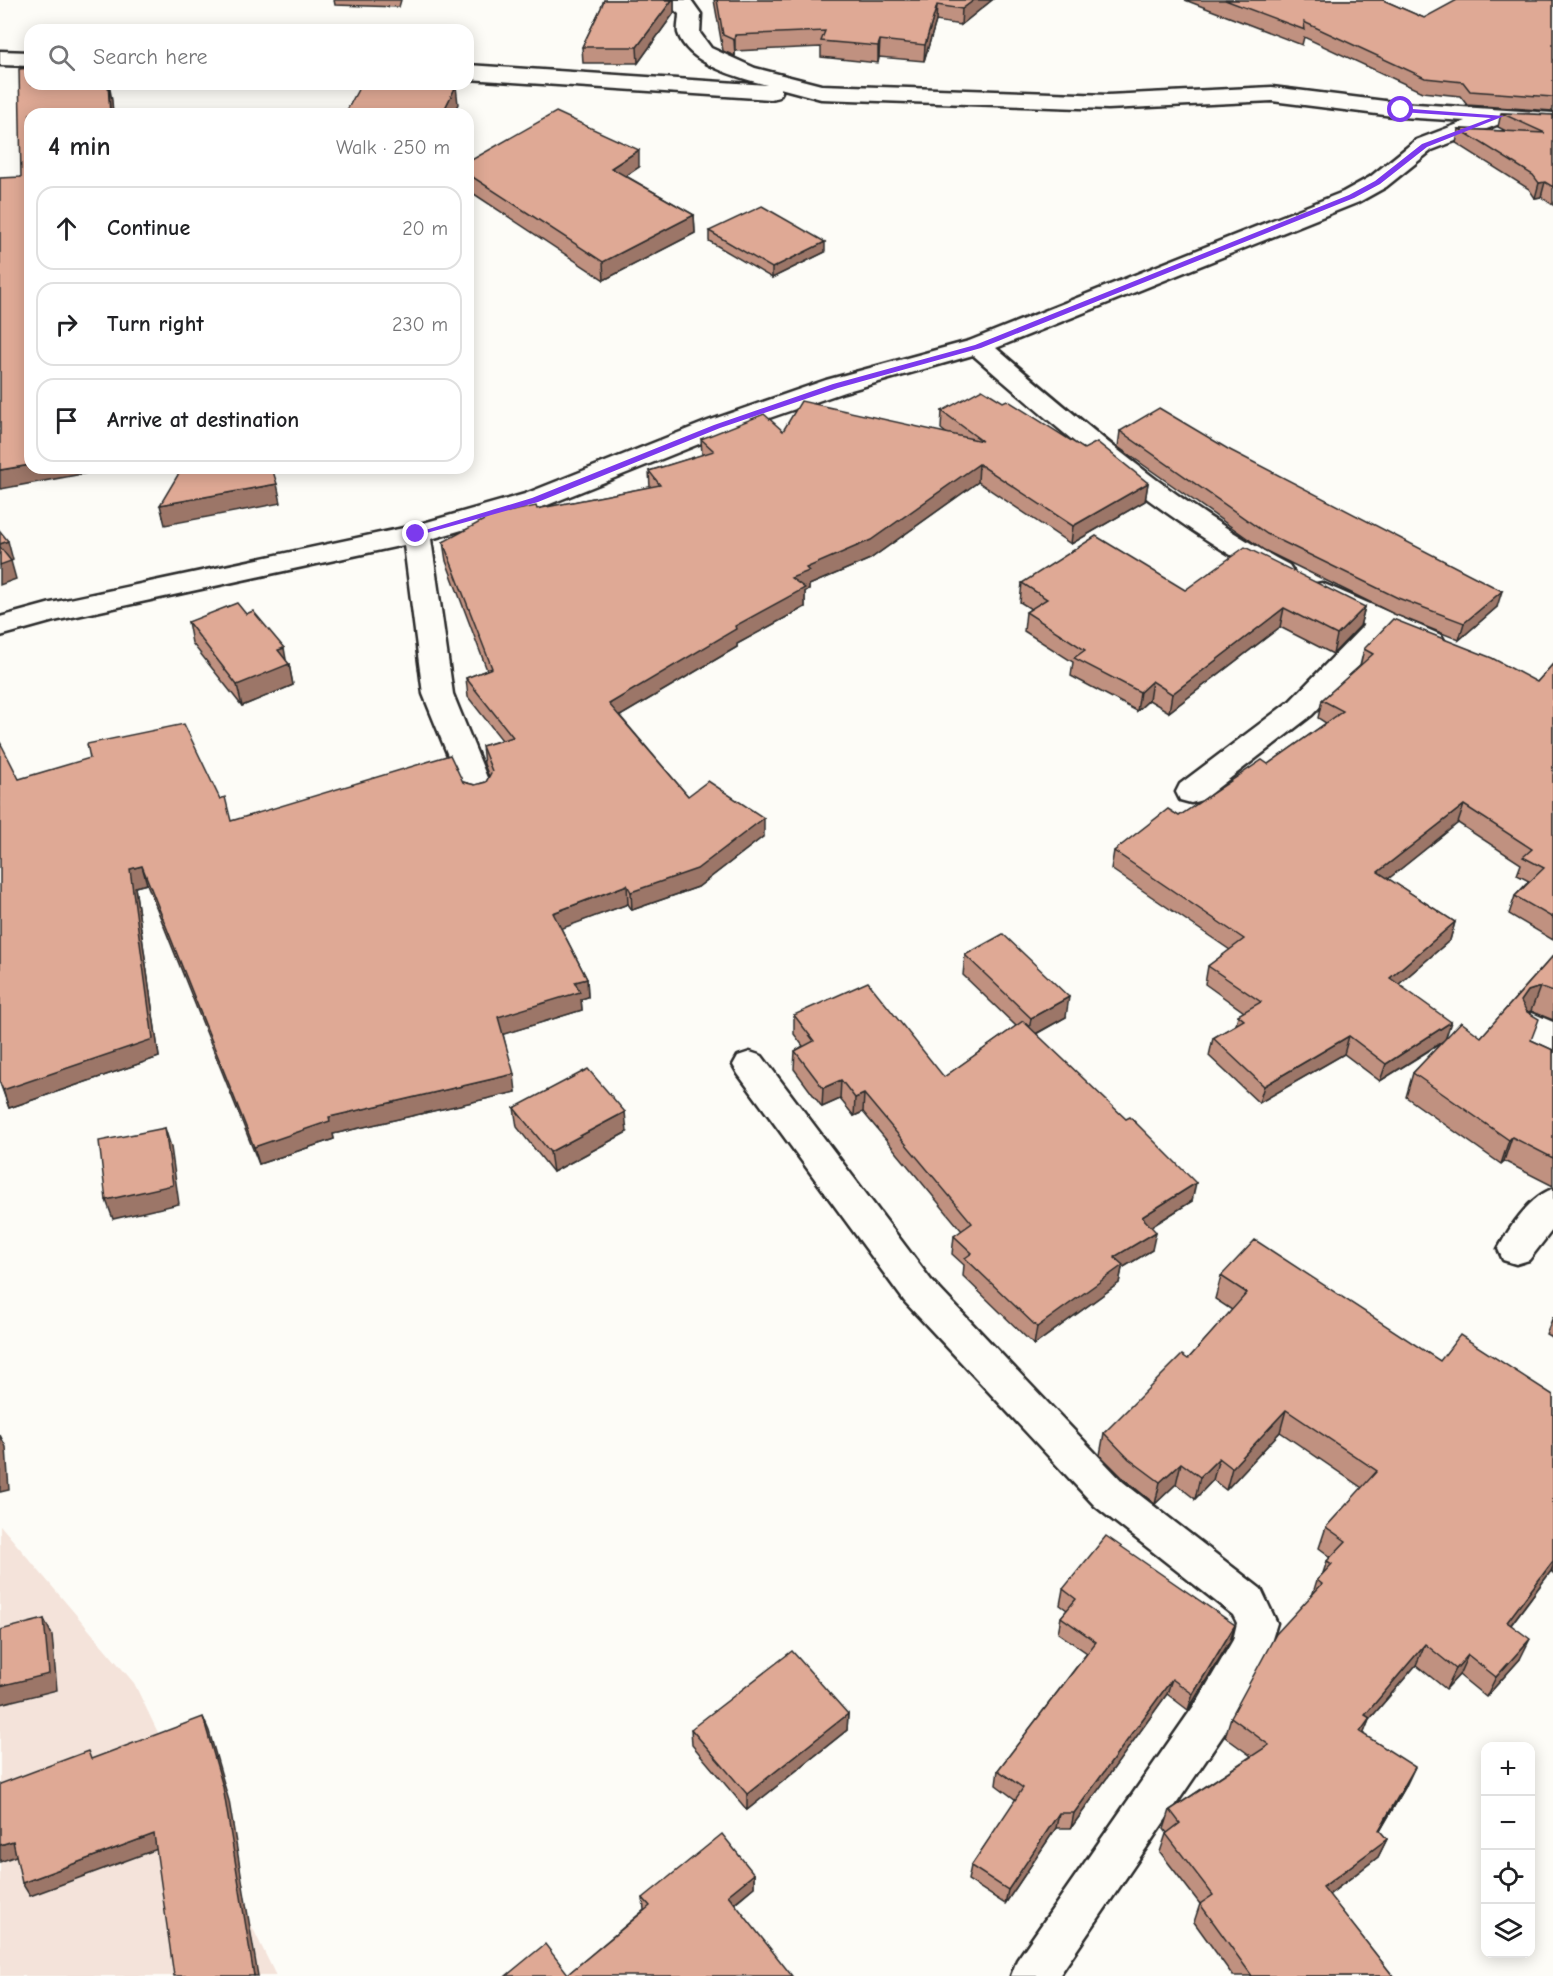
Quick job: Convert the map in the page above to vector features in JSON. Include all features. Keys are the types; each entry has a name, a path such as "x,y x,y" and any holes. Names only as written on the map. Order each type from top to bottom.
{"street":[{"path":"674,0 683,4 690,14 689,33 703,53 747,73 821,92"},
{"path":"0,58 24,59"},
{"path":"474,72 756,93 821,92 1108,102 1272,94 1401,110 1553,120"},
{"path":"0,627 51,612 416,534 535,500 717,427 835,386 978,346 1351,196 1378,182 1424,145 1501,116"},
{"path":"978,346 1089,441 1165,500 1243,553 1383,622 1459,653"},
{"path":"416,534 438,694 477,790"},
{"path":"1191,792 1301,708 1383,622"},
{"path":"750,1065 918,1291 1109,1494 1247,1602 1257,1623 1252,1645 1213,1714 1033,1976"},
{"path":"1516,1249 1553,1203"}],"shaded area":[{"path":"0,1525 134,1683 276,1976 0,1976"}],"building":[{"path":"604,0 672,0 637,47 582,47"},
{"path":"717,0 974,0 962,9 937,5 925,45 880,40 878,46 821,41 825,31 735,35 734,40 723,35"},
{"path":"1225,0 1383,0 1424,18 1457,0 1553,0 1553,97 1470,91 1463,82 1425,78 1304,22 1305,30"},
{"path":"19,69 24,69 24,90 108,90 110,108 24,108 24,466 0,470 0,178 21,177"},
{"path":"358,90 454,90 445,108 348,108"},
{"path":"556,112 639,150 611,168 694,215 603,262 474,178 474,159"},
{"path":"1501,113 1553,115 1553,187 1545,182 1539,183 1533,175 1459,129 1545,133"},
{"path":"762,206 825,242 772,268 709,231"},
{"path":"982,389 1003,402 1007,400 1084,449 1097,442 1148,483 1073,526 979,464 871,540 806,568 809,571 791,578 805,588 735,626 736,629 609,704 688,796 708,781 764,818 697,869 631,892 627,885 553,913 587,979 575,982 580,992 498,1017 514,1074 329,1117 330,1121 254,1147 142,866 130,869 153,1039 3,1090 0,1083 0,742 19,779 90,758 87,744 184,724 220,799 225,797 231,821 450,755 463,782 475,785 486,782 492,771 482,746 513,737 466,678 492,668 443,542 493,515 536,506 537,509 660,485 649,471 714,451 701,439 764,414 783,431 801,401 982,441 942,411"},
{"path":"1159,408 1228,449 1502,591 1464,623 1398,598 1267,534 1120,431"},
{"path":"178,474 274,474 277,484 160,505"},
{"path":"0,531 8,541 0,544"},
{"path":"1096,536 1185,590 1245,547 1365,607 1337,635 1284,608 1172,694 1152,681 1140,692 1074,658 1085,650 1026,612 1047,599 1022,583"},
{"path":"0,547 11,561 0,565"},
{"path":"237,603 246,614 253,611 284,648 278,650 289,664 237,685 188,622"},
{"path":"1393,619 1492,658 1537,682 1553,664 1553,918 1515,896 1544,868 1523,857 1532,849 1464,805 1378,872 1455,922 1390,978 1451,1022 1386,1064 1349,1036 1264,1086 1213,1038 1244,1020 1238,1015 1261,1002 1208,966 1244,939 1114,851 1168,809 1179,816 1262,760 1268,764 1343,711 1322,700 1373,654 1364,649"},
{"path":"1003,934 1069,997 1031,1018 965,955"},
{"path":"1553,956 1553,992 1540,987 1528,991 1521,1001 1527,1012 1539,1019 1531,1040 1553,1050 1553,1158 1512,1137 1509,1140 1413,1073 1461,1022 1481,1037"},
{"path":"868,982 944,1077 1023,1021 1126,1119 1130,1117 1196,1183 1142,1217 1156,1232 1114,1257 1123,1265 1037,1327 965,1258 972,1253 954,1236 972,1223 864,1094 855,1098 841,1080 823,1088 795,1051 814,1041 794,1015"},
{"path":"588,1069 625,1112 550,1152 514,1108"},
{"path":"165,1128 173,1185 106,1200 99,1141"},
{"path":"1255,1240 1440,1361 1460,1335 1553,1395 1553,1561 1507,1622 1530,1639 1496,1677 1468,1655 1456,1669 1425,1644 1365,1715 1370,1718 1360,1732 1415,1767 1379,1830 1387,1839 1323,1887 1393,1976 1252,1976 1200,1904 1213,1895 1166,1834 1180,1823 1170,1810 1269,1745 1231,1717 1276,1634 1322,1584 1317,1580 1332,1564 1327,1561 1346,1541 1326,1527 1377,1471 1286,1410 1232,1468 1219,1458 1200,1477 1181,1463 1160,1482 1129,1459 1104,1433 1182,1355 1188,1359 1247,1293 1221,1276"},
{"path":"1106,1536 1235,1625 1193,1694 1172,1679 1074,1813 1059,1813 1008,1890 971,1866 1023,1788 998,1770 1096,1642 1061,1617 1076,1599 1063,1589"},
{"path":"44,1619 49,1674 0,1686 0,1630"},
{"path":"792,1651 848,1714 747,1794 691,1729"},
{"path":"203,1717 223,1787 254,1976 174,1976 154,1834 22,1883 13,1841 0,1845 0,1784 88,1751 91,1759"},
{"path":"722,1834 754,1874 728,1895 792,1976 506,1976 545,1944 568,1974 650,1906 643,1898"}],"route":[{"path":"416,534 535,500 717,427 835,386 978,346 1102,294 1351,196 1378,182 1424,145 1501,116 1401,110"}]}
